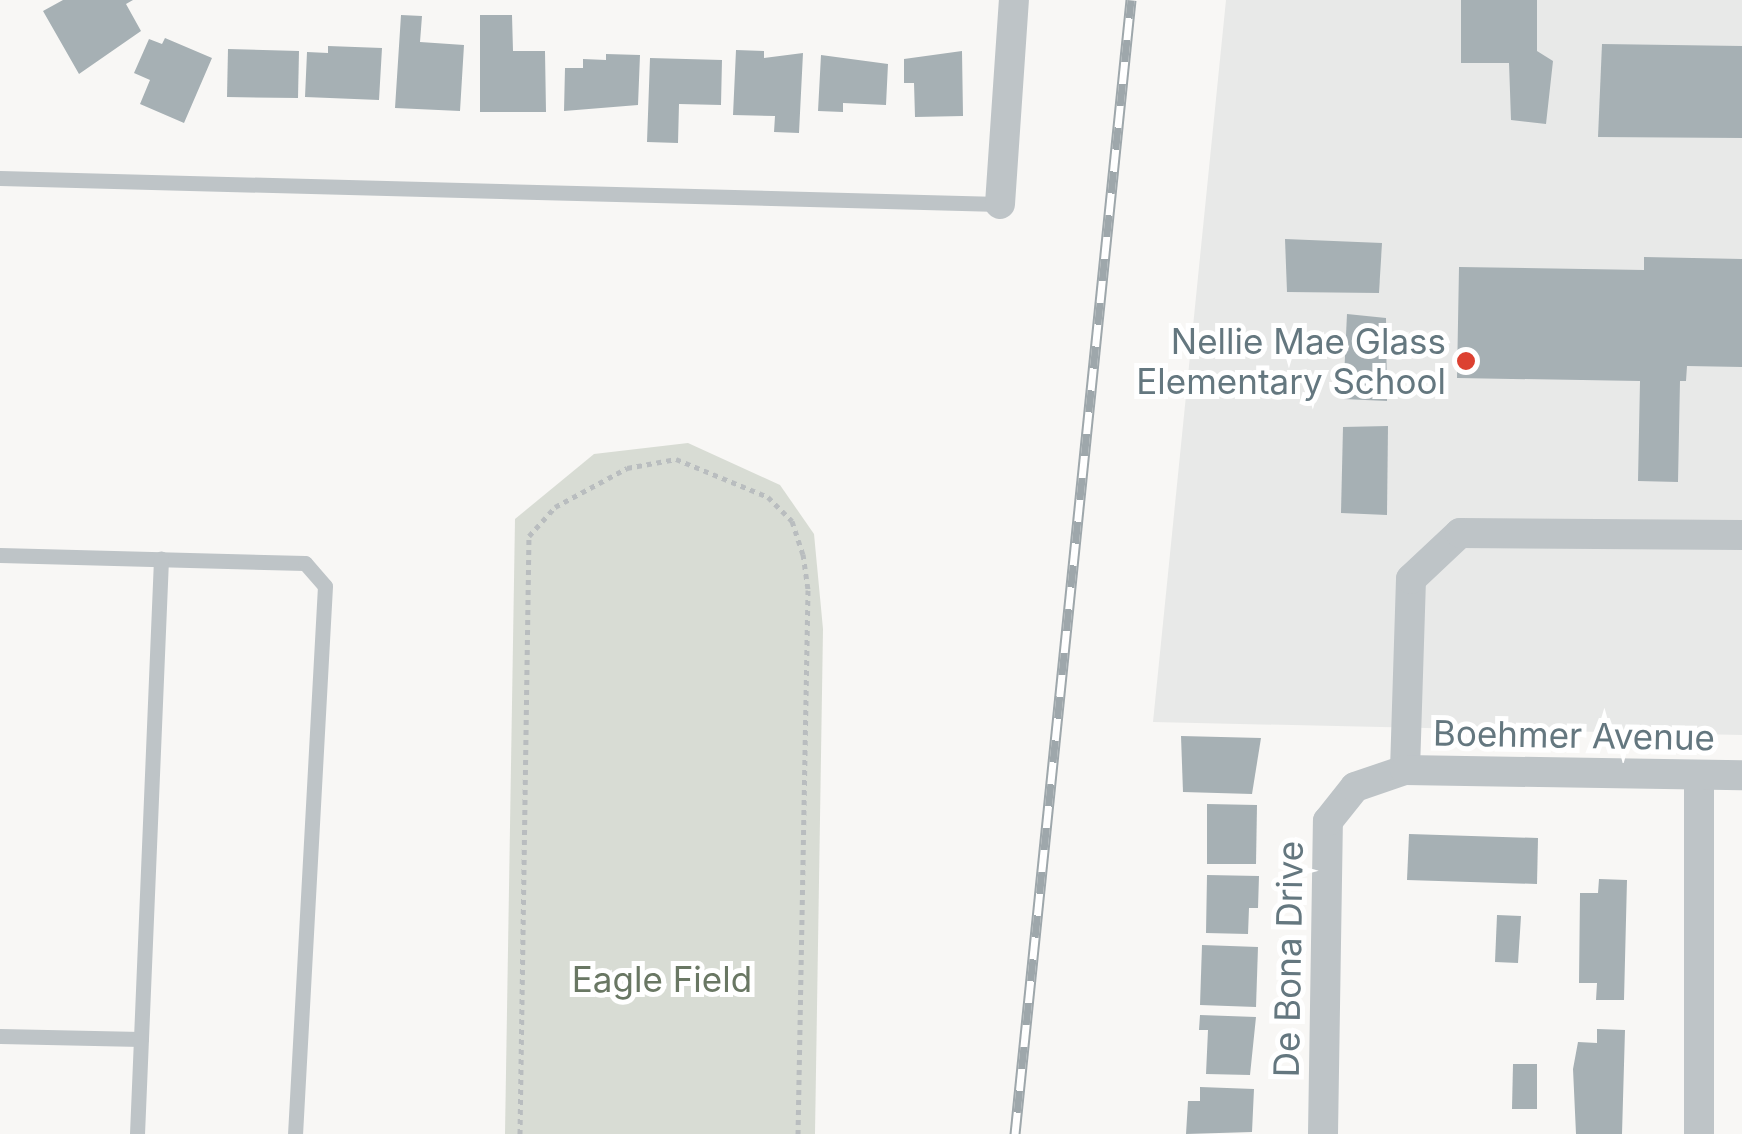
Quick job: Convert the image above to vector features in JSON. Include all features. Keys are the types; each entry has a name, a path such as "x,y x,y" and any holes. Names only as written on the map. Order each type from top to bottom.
{"street":[{"path":"1000,204 1014,0"},
{"path":"1405,770 1411,578 1460,534 1742,536"},
{"name":"Boehmer Avenue","path":"1405,770 1742,775"},
{"name":"De Bona Drive","path":"1323,1134 1328,821 1356,787 1405,770"},
{"path":"1698,777 1699,1134"}],"lane":[{"path":"0,178 1000,204"},
{"path":"0,555 305,563 325,586 294,1134"},
{"path":"137,1134 161,560"},
{"path":"0,1036 142,1039"}],"path":[{"path":"520,1134 529,536 555,507 627,468 676,459 768,497 792,521 803,554 808,590 798,1134"}],"shaded area":[{"name":"Nellie Mae Glass Elementary School","path":"1226,0 1742,0 1742,735 1153,722"}],"green space":[{"name":"Eagle Field","path":"688,443 780,485 814,534 823,629 815,1134 505,1134 515,519 594,454"}],"building":[{"path":"63,0 133,0 126,4 141,31 79,74 43,11"},
{"path":"1461,0 1537,0 1537,51 1553,61 1546,124 1511,120 1509,63 1461,63"},
{"path":"401,15 422,16 420,42 464,45 460,111 395,108"},
{"path":"480,15 512,15 513,51 545,51 546,112 480,112"},
{"path":"165,38 212,58 184,123 140,104 150,80 134,73 149,39 162,44"},
{"path":"1602,44 1742,46 1742,138 1598,137"},
{"path":"328,46 382,48 379,100 305,97 307,52 328,53"},
{"path":"228,49 299,51 298,98 227,97"},
{"path":"736,50 764,51 764,58 803,53 799,133 774,132 775,116 733,115"},
{"path":"962,51 963,116 915,117 914,83 904,83 904,59"},
{"path":"606,54 640,55 638,105 564,111 565,68 583,68 583,59 606,60"},
{"path":"821,55 888,64 886,105 843,103 843,112 818,111"},
{"path":"650,58 722,60 721,105 679,104 678,143 647,142"},
{"path":"1285,239 1382,243 1379,293 1287,292"},
{"path":"1644,257 1742,259 1742,367 1687,366 1686,381 1680,381 1678,482 1638,481 1640,381 1457,378 1459,267 1644,270"},
{"path":"1347,314 1386,318 1387,401 1343,399"},
{"path":"1388,426 1387,515 1341,513 1343,427"},
{"path":"1181,736 1261,738 1252,794 1183,792"},
{"path":"1207,804 1257,805 1256,864 1207,864"},
{"path":"1409,834 1538,838 1537,884 1407,880"},
{"path":"1207,875 1259,876 1258,908 1249,908 1248,934 1206,933"},
{"path":"1599,879 1627,880 1624,1000 1596,1000 1597,983 1579,983 1580,893 1598,893"},
{"path":"1497,915 1521,916 1518,963 1495,962"},
{"path":"1202,945 1258,947 1256,1007 1200,1005"},
{"path":"1200,1015 1256,1017 1250,1075 1206,1074 1208,1030 1199,1030"},
{"path":"1597,1029 1625,1030 1622,1134 1576,1134 1573,1069 1578,1042 1597,1043"},
{"path":"1513,1064 1537,1064 1537,1109 1512,1109"},
{"path":"1200,1087 1254,1089 1252,1132 1186,1134 1188,1101 1200,1101"}],"railway":[{"path":"1015,1134 1131,0"}],"place":[{"name":"Nellie Mae Glass Elementary School","path":"1466,361"}]}
